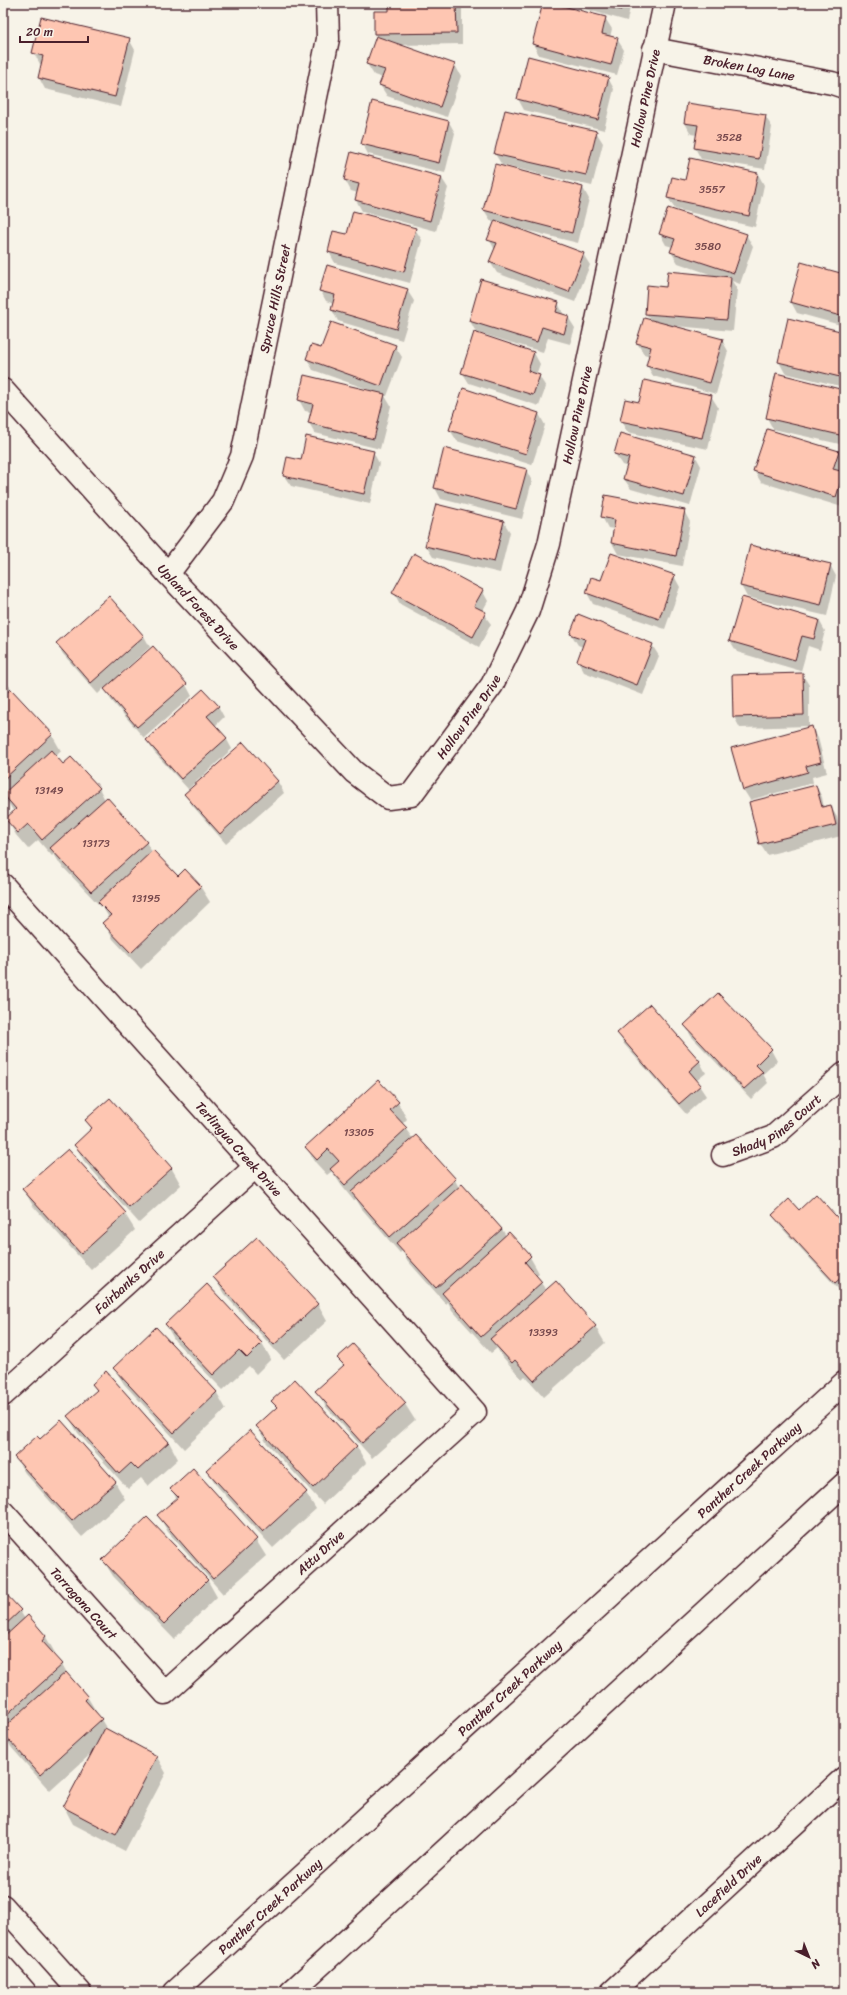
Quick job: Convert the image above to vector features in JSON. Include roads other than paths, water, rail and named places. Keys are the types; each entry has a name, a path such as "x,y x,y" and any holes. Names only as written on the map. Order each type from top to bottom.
{"street":[{"name":"Spruce Hills Street","path":"168,574 223,501 242,456 328,39 327,3"},
{"name":"Hollow Pine Drive","path":"411,795 492,685 528,611 548,544 665,3"},
{"name":"Broken Log Lane","path":"654,49 832,83 844,87"},
{"name":"Upland Forest Drive","path":"3,390 168,574 354,772 388,798 411,795"},
{"name":"Terlingua Creek Drive","path":"3,885 475,1412"},
{"name":"Shady Pines Court","path":"723,1155 773,1137 844,1074"},
{"name":"Fairbanks Drive","path":"3,1395 255,1166"},
{"name":"Panther Creek Parkway","path":"175,1992 844,1383"},
{"name":"Attu Drive","path":"165,1693 475,1412"},
{"path":"291,1992 844,1484"},
{"name":"Tarragona Court","path":"3,1512 165,1693"},
{"name":"Lacefield Drive","path":"612,1992 844,1778"},
{"path":"3,1906 80,1992"},
{"path":"3,1967 25,1992"}]}
